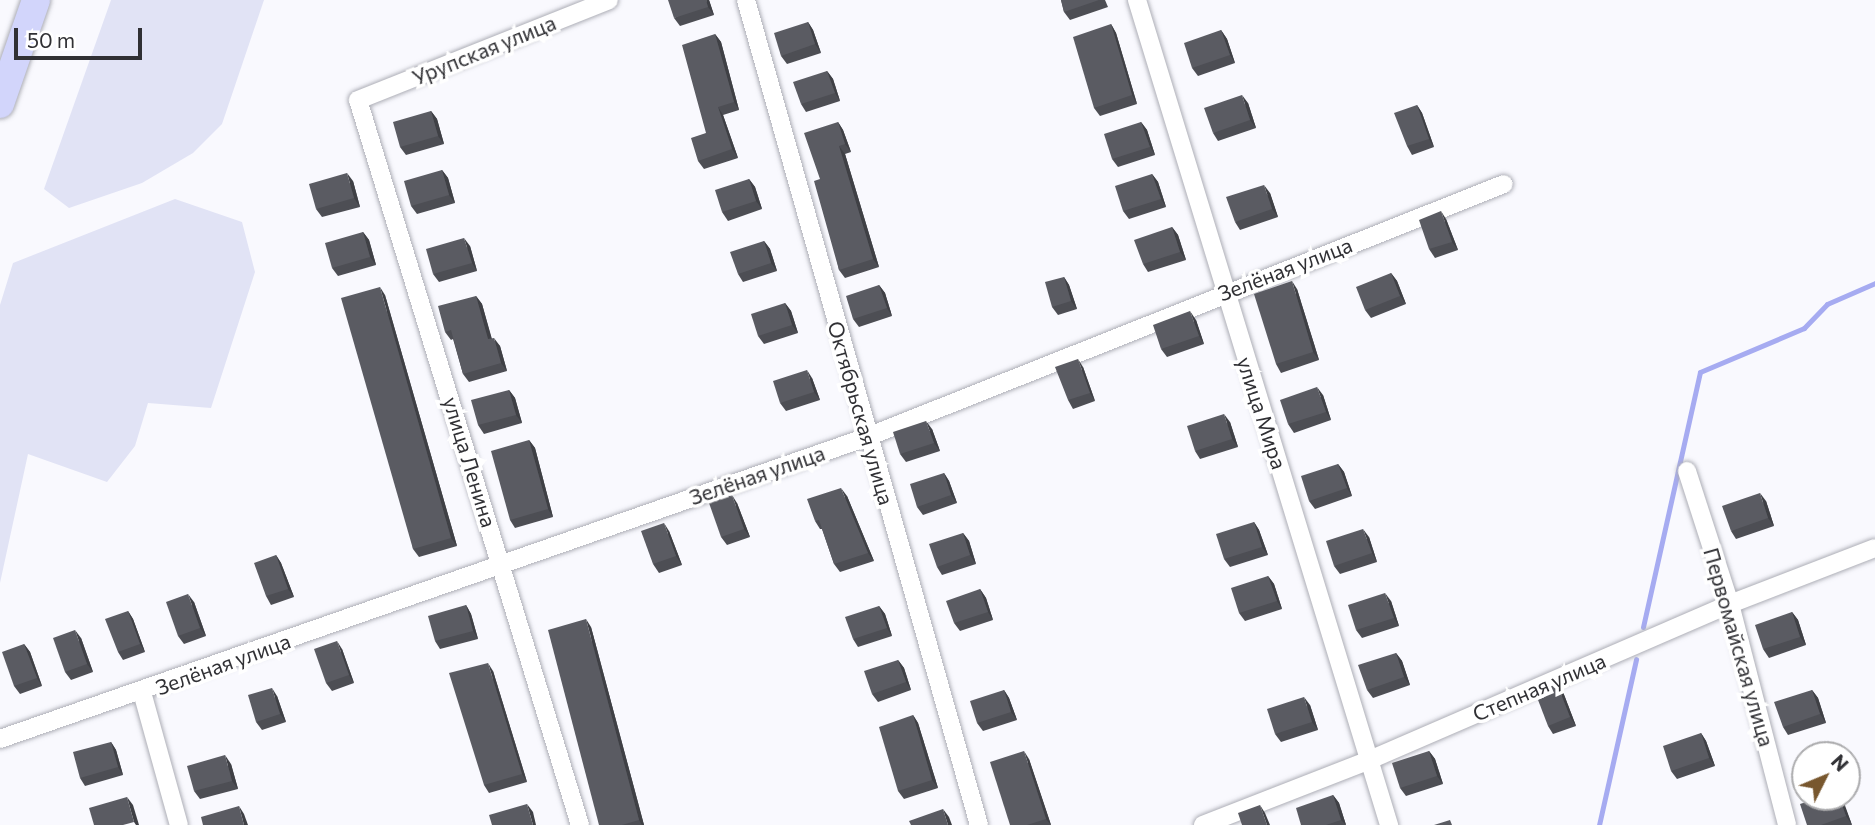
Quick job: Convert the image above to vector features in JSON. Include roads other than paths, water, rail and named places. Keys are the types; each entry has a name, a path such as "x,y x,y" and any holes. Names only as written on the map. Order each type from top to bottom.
{"main road":[{"path":"0,104 36,0"}],"street":[{"name":"Урупская улица","path":"358,100 609,0"},
{"name":"Октябрьская улица","path":"746,0 979,825"},
{"name":"улица Мира","path":"1137,0 1223,293 1372,759 1389,825"},
{"name":"улица Ленина","path":"358,100 580,825"},
{"name":"Зелёная улица","path":"0,739 142,692 867,436 1504,184"},
{"name":"Первомайская улица","path":"1686,471 1730,604 1787,825"},
{"name":"Степная улица","path":"1203,825 1372,759 1730,604 1875,548"},
{"path":"142,692 179,825"}],"waterway":[{"path":"1643,627 1700,372 1804,328 1827,304 1875,283"},
{"path":"1599,825 1636,659"}]}
